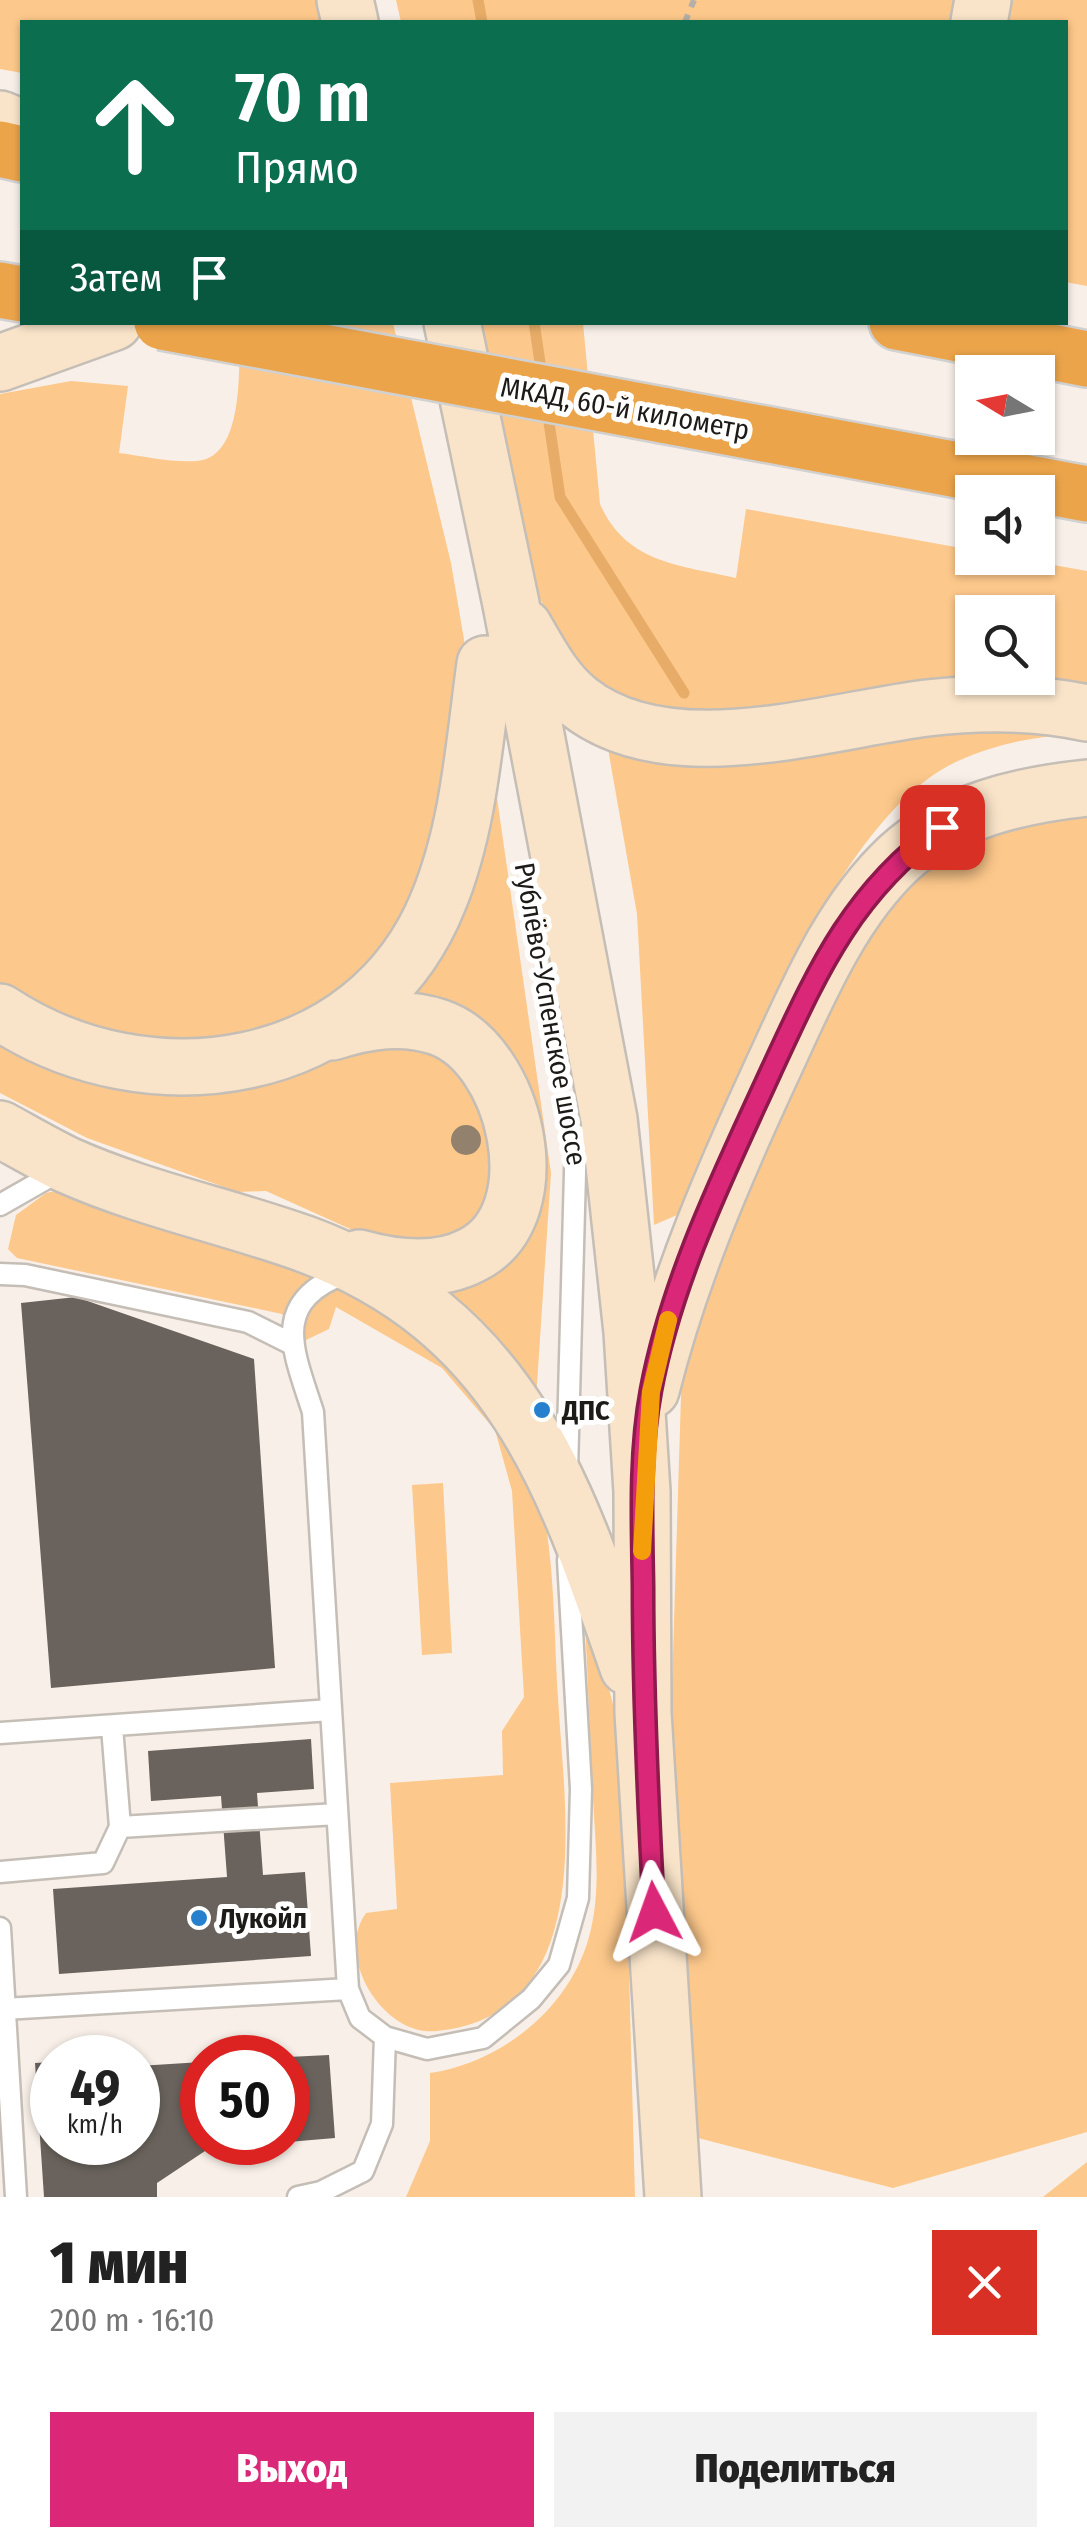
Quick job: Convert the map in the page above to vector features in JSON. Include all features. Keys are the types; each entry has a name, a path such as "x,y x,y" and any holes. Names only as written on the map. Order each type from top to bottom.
{"highway":[{"name":"МКАД, 60-й километр","path":"178,325 1087,494"},
{"path":"912,325 1087,359"}],"main road":[{"path":"0,363 106,325"},
{"name":"Рублёво-Успенское шоссе","path":"414,325 485,664 576,1135 612,1499 643,1712"},
{"name":"Рублёво-Успенское шоссе","path":"453,325 511,604 609,1119 632,1332 642,1492 643,1712 673,2197"},
{"path":"511,604 549,670 576,700 607,720 641,731 684,738 736,737 932,708 1004,705 1087,713"},
{"path":"314,1038 370,998 408,956 438,905 460,837 485,664"},
{"path":"642,1492 651,1392 670,1314 701,1228 806,994 856,909 899,858 942,827 994,804 1087,788"},
{"path":"0,1012 74,1052 157,1068 218,1066 265,1056 359,1024 400,1020 439,1027 472,1046 494,1074 513,1120 519,1166 495,1237 474,1255 413,1268 308,1245 69,1166 0,1130"},
{"path":"308,1245 397,1288 438,1317 480,1360 525,1423 566,1498 643,1712"}],"lane":[{"path":"358,1269 317,1284 296,1312 290,1343 314,1412 348,1988 360,2018 386,2037 426,2048 482,2038 531,1999 559,1965 578,1898 580,1807 566,1498 576,1135"},
{"path":"0,1204 69,1166"},
{"path":"0,1274 25,1274 248,1322 290,1343"},
{"path":"0,1733 331,1710"},
{"path":"0,1872 103,1863 120,1827 112,1727"},
{"path":"120,1827 337,1814"},
{"path":"0,1928 16,2197"},
{"path":"4,2010 348,1988"},
{"path":"298,2197 321,2192 362,2170 382,2124 386,2037"}],"shaded area":[{"path":"0,0 316,0 321,20 20,20 20,73 0,69"},
{"path":"396,0 963,0 959,20 401,20"},
{"path":"1003,0 1087,0 1087,286 1068,283 1068,20 1000,20"},
{"path":"240,325 393,325 451,563 467,657 439,829 391,943 311,1012 264,1034 128,1046 0,989 0,394 71,381 128,386 119,453 197,461 213,455 225,443 239,381"},
{"path":"469,325 583,325 600,504 624,539 656,558 736,578 746,509 955,547 955,575 1055,575 1055,565 1087,571 1087,691 1055,693 1055,595 955,595 955,695 1034,695 732,718 646,715 590,681 540,599 512,513"},
{"path":"928,723 1084,733 1020,741 958,761 912,791 870,838 830,896 793,962 760,1030 684,1212 654,1225 637,914 607,743"},
{"path":"497,798 551,1173 536,1399 428,1281 545,1169 535,1101 526,1074 494,1032 470,1016 406,992 462,909"},
{"path":"1087,801 1087,2132 893,2188 698,2138 671,1719 682,1364 711,1263 848,948 951,840"},
{"path":"0,1031 224,1094 373,1043 440,1048 499,1121 487,1212 449,1240 379,1242 266,1191 238,1192 87,1138 0,1093"},
{"path":"68,1188 259,1242 427,1323 454,1357 534,1484 544,1517 551,1567 565,1794 561,1900 548,1948 526,1988 489,2016 437,2031 417,2029 399,2021 370,1991 356,1951 358,1931 366,1913 397,1909 390,1783 503,1775 502,1731 524,1697 512,1491 495,1430 442,1368 336,1307 329,1329 304,1341 282,1314 17,1258 8,1249 16,1215 46,1193"},
{"path":"443,1483 452,1653 422,1655 412,1485"},
{"path":"585,1622 598,1645 623,1744 635,2197 406,2197 430,2141 430,2073 484,2057 532,2025 569,1982 591,1929 596,1864"},
{"path":"1087,2162 1087,2197 1043,2197"}],"building":[{"path":"76,1297 254,1359 275,1668 51,1688 21,1303"},
{"path":"311,1739 314,1789 257,1793 263,1875 305,1872 311,1956 59,1974 53,1889 227,1877 221,1796 151,1801 148,1751"},
{"path":"329,2055 335,2138 310,2140 310,2056"},
{"path":"180,2063 180,2165 184,2165 157,2183 157,2197 44,2197 42,2165 160,2165 160,2065"}],"waterway":[{"path":"478,0 482,20"},
{"path":"534,325 542,376"},
{"path":"547,409 560,497 684,693"}],"slow traffic":[{"path":"642,1551 642,1492 651,1392 668,1320"}],"place":[{"name":"ДПС","path":"542,1410"},
{"name":"Лукойл","path":"199,1918"}],"route":[{"path":"654,1912 643,1712 642,1492 651,1392 670,1314 708,1210 806,994 856,909 899,858 942,827"}]}
